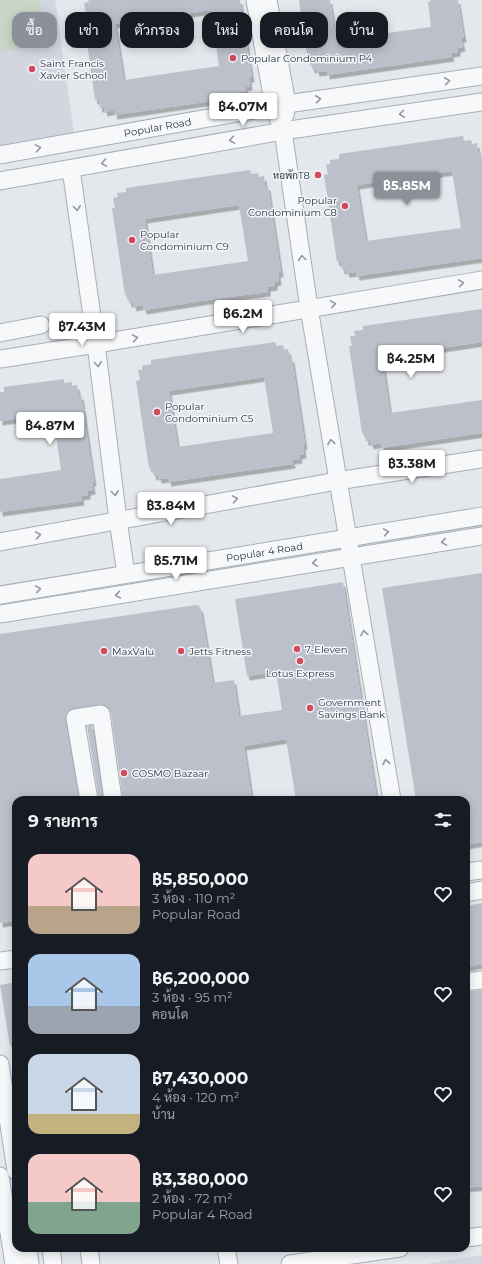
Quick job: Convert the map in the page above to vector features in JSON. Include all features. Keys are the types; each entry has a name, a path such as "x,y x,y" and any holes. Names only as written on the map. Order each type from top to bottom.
{"street":[{"path":"255,0 280,106"},
{"path":"268,0 283,131 309,308 391,796"},
{"name":"Popular Road","path":"0,155 280,106 482,76"},
{"path":"0,181 283,131 482,102"},
{"path":"71,169 96,344 126,574"},
{"path":"0,359 482,280"},
{"path":"0,333 41,325"},
{"path":"0,542 337,481 482,459"},
{"name":"Popular 4 Road","path":"0,595 482,516"},
{"name":"Popular 4 Road","path":"0,614 482,536"},
{"path":"87,796 75,718 101,714 112,796"},
{"path":"470,872 482,870"},
{"path":"470,892 482,890"},
{"path":"0,961 12,960"},
{"path":"470,982 482,980"},
{"path":"0,1064 12,1144"},
{"path":"0,1176 12,1251"},
{"path":"470,1238 482,1236"},
{"path":"12,1252 14,1264"},
{"path":"28,1252 30,1264"},
{"path":"52,1252 54,1264"},
{"path":"90,1252 91,1264"},
{"path":"227,1252 229,1264"},
{"path":"290,1264 330,1253 344,1252"}],"shaded area":[{"name":"Saint Francis Xavier School","path":"0,0 55,0 57,12 12,12 12,48 57,48 57,14 75,139 0,149"},
{"path":"482,1255 482,1264 425,1264"}],"green space":[{"path":"0,0 39,0 41,12 12,12 12,48 24,48 0,52"}],"building":[{"name":"Popular Condominium P4","path":"88,0 240,0 242,12 211,12 211,10 194,12 120,12 120,23 115,24 124,80 219,66 216,48 247,48 252,78 249,78 250,86 245,87 246,91 239,92 239,97 115,115 114,110 105,112 104,108 100,108 99,100 95,100 88,48 112,48 112,12 86,12 84,3 89,2"},
{"path":"299,0 330,0 336,48 388,48 388,33 431,27 428,2 431,2 430,0 458,0 464,38 461,38 463,47 458,48 458,52 451,53 452,57 327,75 327,71 317,72 316,68 312,69 311,60 308,61 306,48 328,48 328,12 301,12"},
{"name":"Popular Condominium C8","path":"463,136 464,141 471,140 472,144 477,143 478,153 481,152 482,162 482,258 357,276 356,272 347,273 346,269 342,270 341,261 337,262 324,175 328,174 326,165 330,164 330,160 339,159 339,154","holes":["452,171 461,228 366,241 357,185"]},
{"name":"Popular Condominium C9","path":"250,170 251,174 258,173 259,177 264,176 265,186 268,186 281,273 278,273 279,281 275,282 275,286 268,287 268,292 144,310 143,305 134,307 133,303 129,303 128,295 125,295 112,208 115,208 113,198 118,197 117,193 126,192 126,188","holes":["239,205 248,261 153,275 145,219"]},
{"path":"482,309 482,342 382,357 390,413 482,400 482,433 381,448 381,443 371,445 370,441 366,441 365,433 362,433 349,346 352,346 350,336 355,336 354,331 363,330 363,326"},
{"name":"Popular Condominium C5","path":"275,342 276,346 283,345 284,350 288,349 290,358 292,358 305,445 303,445 304,454 299,455 300,459 292,460 293,464 169,482 168,478 159,479 158,475 154,476 152,467 149,468 136,381 140,380 138,370 142,370 142,366 151,364 151,360","holes":["264,377 273,433 178,447 169,391"]},
{"path":"64,379 64,383 72,382 72,386 77,385 79,395 81,395 94,482 92,482 93,490 88,491 88,495 81,496 82,501 0,512 0,479 61,470 53,414 0,421 0,392 4,392 4,387"},
{"path":"482,573 482,842 470,844 470,796 415,796 382,588"},
{"name":"COSMO Bazaar","path":"343,582 376,796 295,796 286,739 244,746 251,796 122,796 111,713 109,708 100,704 73,708 66,714 65,720 78,796 12,796 12,922 0,923 0,634 196,605 199,606 201,610 213,683 234,680 239,716 282,710 276,672 247,676 235,599"},
{"path":"92,725 102,796 98,796 87,726"},
{"path":"482,903 482,964 470,966 470,905"},
{"path":"12,983 12,1046 10,1046 0,985"},
{"path":"482,990 482,1186 470,1188 470,992"}],"place":[{"name":"Popular Condominium P4","path":"233,58"},
{"name":"Saint Francis Xavier School","path":"32,69"},
{"name":"หอพักT8","path":"318,175"},
{"name":"Popular Condominium C8","path":"345,206"},
{"name":"Popular Condominium C9","path":"132,240"},
{"name":"Popular Condominium C5","path":"157,412"},
{"name":"7-Eleven","path":"297,649"},
{"name":"MaxValu","path":"104,651"},
{"name":"Jetts Fitness","path":"181,651"},
{"name":"Lotus Express","path":"300,661"},
{"name":"Government Savings Bank","path":"310,708"},
{"name":"COSMO Bazaar","path":"124,773"}]}
